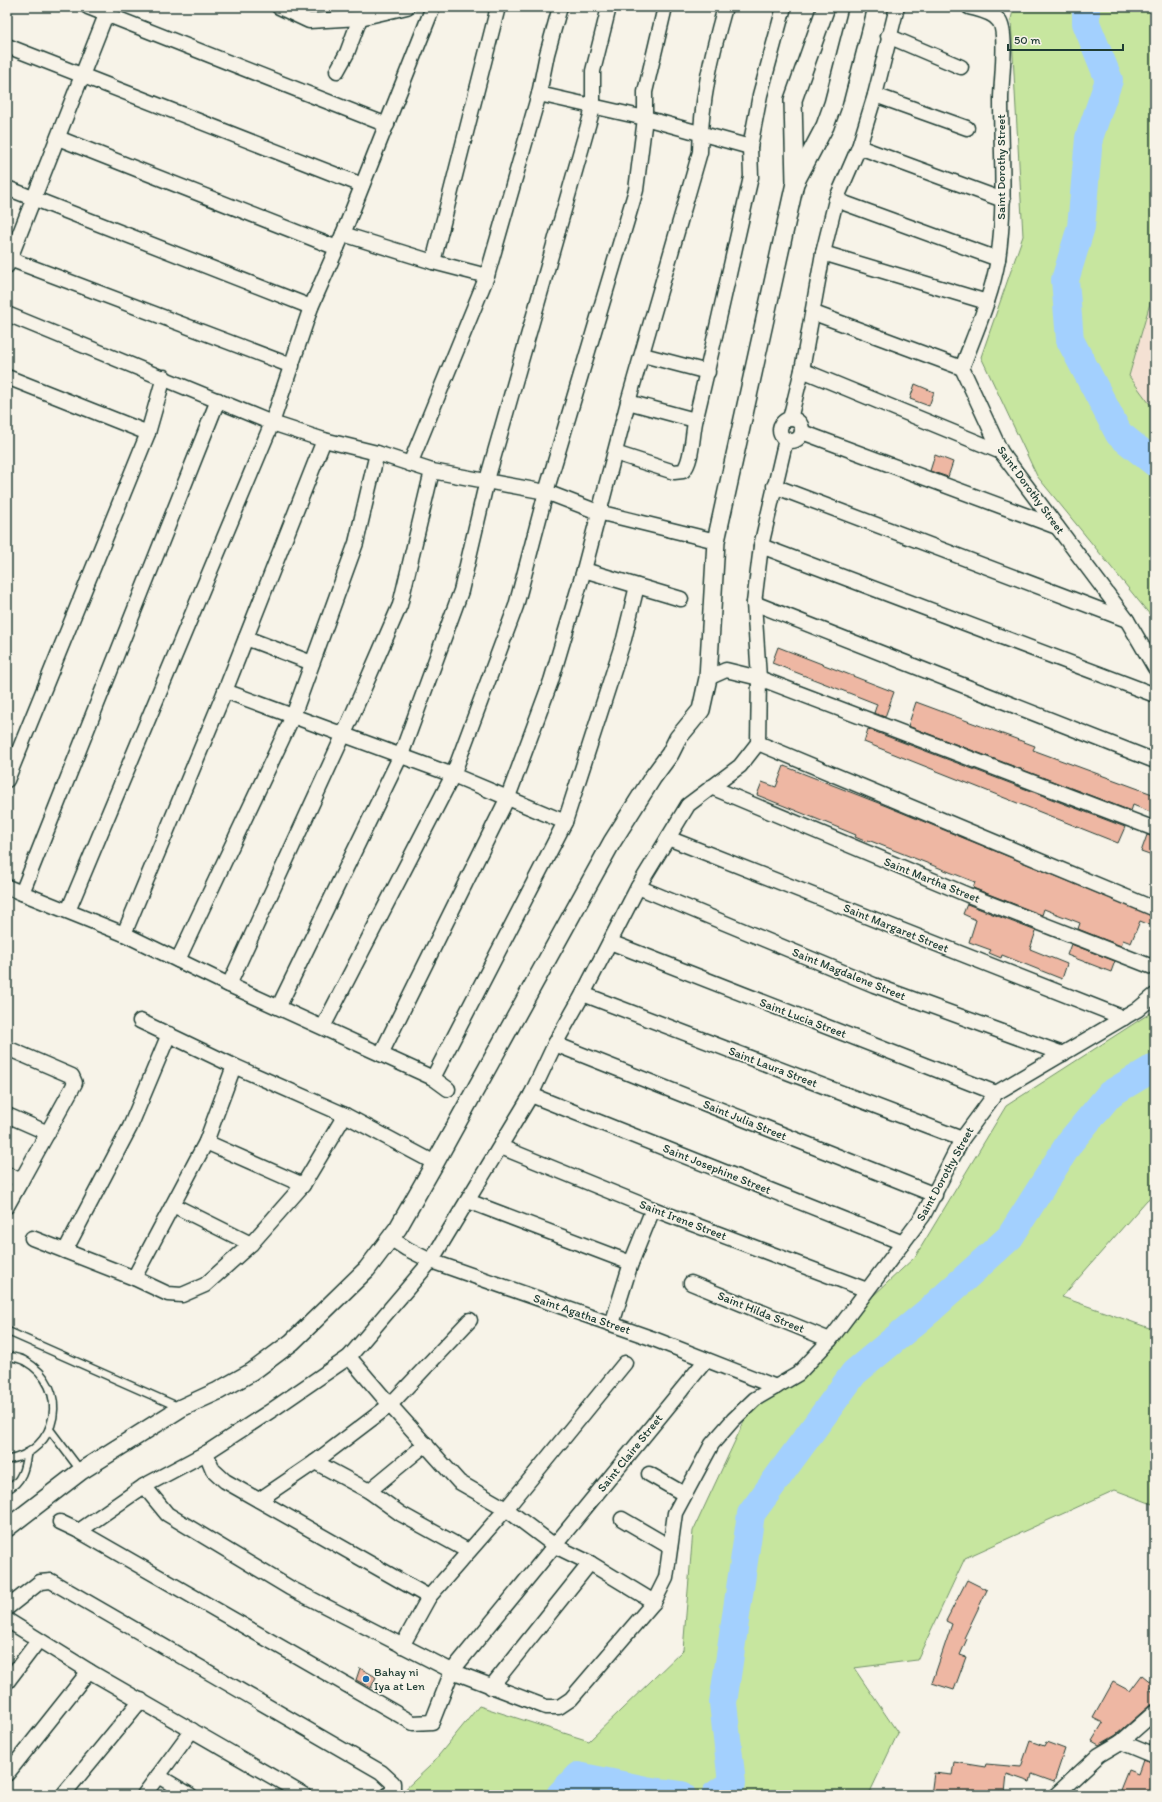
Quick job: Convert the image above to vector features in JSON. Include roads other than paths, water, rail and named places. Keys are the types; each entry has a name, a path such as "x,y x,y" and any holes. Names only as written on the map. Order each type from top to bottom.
{"street":[{"path":"88,7 108,11 387,125"},
{"path":"278,7 309,21 360,18 407,7"},
{"path":"68,911 272,423 311,307 343,234 433,7"},
{"path":"432,262 498,7"},
{"path":"410,464 487,276 539,94 547,54 560,7"},
{"path":"279,1006 401,755 461,591 487,480 593,105 593,71 609,7"},
{"path":"323,1027 453,775 516,606 546,492 636,190 646,118 645,92 665,7"},
{"path":"381,1054 508,798 551,682 584,570 628,402 643,355 700,152 700,134 709,65 725,7"},
{"path":"615,454 674,472 683,471 688,463 695,420 708,372 751,177 750,147 760,95 784,7"},
{"path":"7,1528 81,1471 181,1408 218,1391 252,1372 292,1342 367,1269 390,1238 435,1163 612,842 653,777 670,754 678,738 700,710 708,678 716,541 795,183 793,100 826,7"},
{"path":"795,183 825,126 858,7"},
{"path":"790,419 814,313 823,253 836,200 859,147 875,95 888,36 897,7"},
{"name":"Saint Dorothy Street","path":"969,7 996,17 1000,21 1003,34 1001,97 1003,200 998,259 987,302 962,368 1001,452 1127,620 1155,668"},
{"path":"108,11 35,198 8,261 292,366"},
{"path":"337,71 347,52 360,18"},
{"path":"888,36 961,67"},
{"path":"7,46 362,185"},
{"path":"539,94 646,118 750,147"},
{"path":"875,95 967,128"},
{"path":"58,138 337,248"},
{"path":"859,147 1003,200"},
{"path":"7,188 311,307"},
{"path":"836,200 998,259"},
{"path":"343,234 432,262 487,276"},
{"path":"823,253 987,302"},
{"path":"814,313 962,368"},
{"path":"7,314 164,377 272,423 324,440 377,453 432,471 546,492 598,512 716,541"},
{"path":"643,355 708,372"},
{"path":"802,370 1001,452"},
{"path":"7,377 148,433"},
{"path":"7,780 148,433 164,377"},
{"path":"22,893 218,400"},
{"path":"628,402 695,420"},
{"path":"790,419 796,420 801,426 802,432 798,438 792,441 786,439 781,434 780,428 784,422 790,419"},
{"path":"802,432 1057,527"},
{"path":"60,1522 79,1531 144,1486 206,1452 272,1410 349,1357 431,1261 531,1095 555,1044 583,994 638,887 688,806 740,766 758,743 759,678 754,603 761,546 786,439"},
{"path":"124,934 225,691 324,440"},
{"path":"178,960 293,716 356,543 377,453"},
{"path":"229,985 344,734 400,606 432,471"},
{"path":"774,486 1127,620"},
{"path":"761,546 1155,695"},
{"path":"584,570 682,600"},
{"path":"433,1078 565,822 624,639 637,586"},
{"path":"754,603 1155,761"},
{"path":"246,638 312,663"},
{"path":"708,678 726,670 759,678 1155,829"},
{"path":"225,691 453,775 565,822"},
{"path":"758,743 1155,909"},
{"name":"Saint Martha Street","path":"711,787 968,895 1155,968"},
{"name":"Saint Margaret Street","path":"668,838 1124,1018"},
{"path":"7,887 124,934 229,985 279,1006 433,1078 448,1090"},
{"name":"Saint Magdalene Street","path":"638,887 874,985 1063,1054"},
{"name":"Saint Lucia Street","path":"610,942 996,1093"},
{"name":"Saint Laura Street","path":"583,994 962,1139"},
{"name":"Saint Dorothy Street","path":"144,1486 167,1514 290,1588 452,1671 546,1707 559,1707 571,1699 654,1602 666,1578 675,1513 712,1444 733,1420 755,1399 798,1374 830,1340 923,1216 962,1139 996,1093 1137,1010 1155,995"},
{"path":"140,1021 234,1066 345,1115 435,1163"},
{"path":"65,1251 130,1127 169,1034"},
{"name":"Saint Julia Street","path":"555,1044 934,1195"},
{"path":"7,1048 72,1076 75,1083 7,1206"},
{"path":"134,1278 206,1142 234,1066"},
{"name":"Saint Josephine Street","path":"531,1095 903,1243"},
{"path":"7,1115 48,1133"},
{"path":"32,1238 134,1278 168,1294 182,1295 205,1285 251,1244 303,1185 345,1115"},
{"path":"206,1142 303,1185"},
{"name":"Saint Irene Street","path":"501,1147 653,1209 867,1290"},
{"path":"7,1174 21,1180"},
{"path":"468,1201 632,1263"},
{"path":"173,1205 251,1244"},
{"path":"612,1324 632,1263 653,1209"},
{"name":"Saint Agatha Street","path":"390,1238 407,1249 431,1261 612,1324 776,1387"},
{"name":"Saint Hilda Street","path":"691,1283 830,1340"},
{"path":"259,1500 315,1462 390,1405 470,1320"},
{"path":"349,1357 459,1482 506,1509 555,1546 590,1563 654,1602"},
{"name":"Saint Claire Street","path":"79,1531 413,1723 432,1722 452,1671 706,1360"},
{"path":"402,1646 429,1597 506,1509 625,1363"},
{"path":"369,1491 426,1444"},
{"path":"206,1452 213,1470 225,1481 429,1597"},
{"path":"315,1462 369,1491 401,1514 468,1551"},
{"path":"649,1474 684,1494"},
{"path":"622,1519 670,1547"},
{"path":"491,1687 590,1563"},
{"path":"7,1608 40,1582 51,1581 382,1772 393,1783 393,1791 388,1795"},
{"path":"7,1620 38,1641 304,1795"},
{"path":"7,1682 38,1641"},
{"path":"7,1774 89,1671"},
{"path":"63,1795 141,1700"},
{"path":"1056,1795 1099,1755 1121,1742 1155,1712"},
{"path":"144,1795 192,1730"},
{"path":"1121,1742 1155,1756"},
{"path":"158,1776 190,1795"}],"lane":[{"path":"7,1331 181,1408"},
{"path":"7,1356 24,1360 40,1372 51,1390 54,1410 50,1430 37,1447 20,1458 7,1460"},
{"path":"50,1430 81,1471"},
{"path":"7,1489 18,1480 24,1472 27,1453"}],"waterway":[{"path":"1086,7 1086,23 1109,80 1089,138 1081,227 1065,280 1070,340 1119,434 1155,463"},
{"path":"715,1795 732,1783 723,1703 751,1514 854,1373 931,1309 1010,1237 1070,1142 1110,1094 1155,1067"},
{"path":"560,1795 578,1776 646,1790 682,1795"}],"place":[{"name":"Bahay ni Iya at Len","path":"366,1679"}]}
